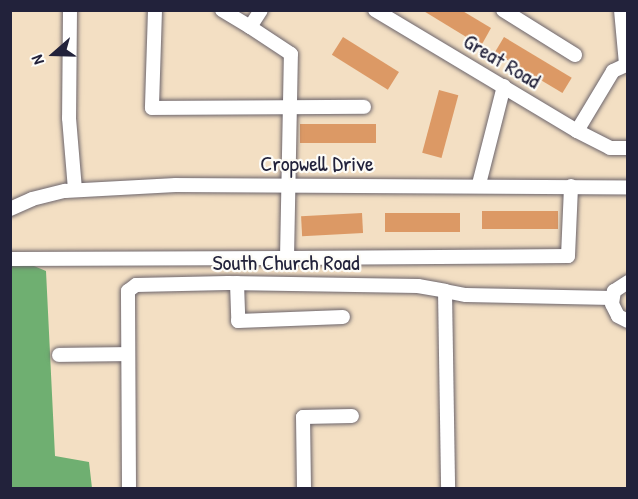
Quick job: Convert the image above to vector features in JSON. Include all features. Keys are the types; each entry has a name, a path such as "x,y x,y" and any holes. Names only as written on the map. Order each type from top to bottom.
{"street":[{"path":"70,10 69,118 75,190"},
{"path":"156,10 152,108 364,107"},
{"path":"222,10 291,54 287,258"},
{"path":"250,27 261,10"},
{"name":"Great Road","path":"375,10 394,16 577,131 610,148 627,148"},
{"path":"503,10 575,55"},
{"path":"577,131 613,71 627,64 621,10"},
{"path":"479,184 504,86"},
{"name":"Cropwell Drive","path":"10,209 49,194 75,190 196,185 479,184 627,187"},
{"path":"10,260 568,256 571,186"},
{"path":"627,282 619,286 612,298 614,311 627,321"},
{"path":"237,284 238,321 343,317"},
{"name":"South Church Road","path":"129,489 125,299 136,285 435,286 445,291 466,295 612,298"},
{"path":"445,291 448,489"},
{"path":"59,355 127,354"},
{"path":"304,489 303,417 352,416"}],"green space":[{"path":"10,256 46,271 55,456 89,462 92,488 11,488"}],"building":[{"path":"422,10 461,10 491,28 481,46"},
{"path":"343,37 399,72 388,90 332,55"},
{"path":"504,37 572,78 562,93 495,52"},
{"path":"439,90 458,95 441,158 422,153"},
{"path":"300,124 376,124 376,143 300,143"},
{"path":"482,211 558,211 558,229 482,229"},
{"path":"362,213 363,233 302,236 301,216"},
{"path":"385,213 460,213 460,232 385,232"}]}
